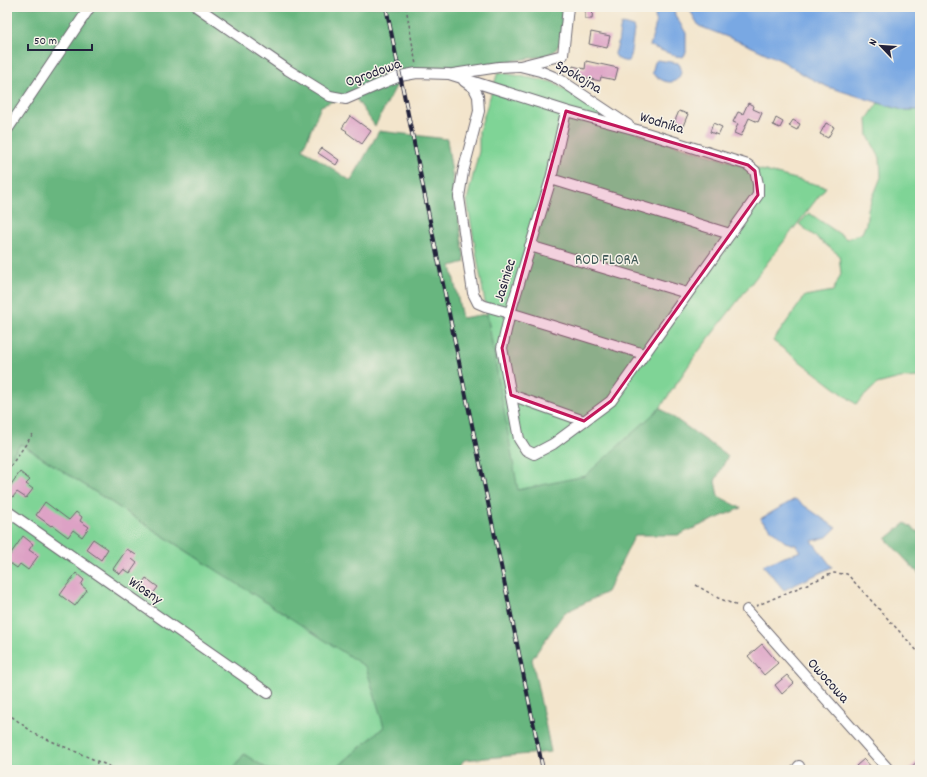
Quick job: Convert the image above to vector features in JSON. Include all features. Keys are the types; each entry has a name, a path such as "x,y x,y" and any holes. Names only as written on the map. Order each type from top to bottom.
{"street":[{"path":"7,130 90,7"},
{"name":"Ogrodowa","path":"197,7 288,70 330,96 346,99 400,76 417,73 449,74 566,111"},
{"name":"Spokojna","path":"520,66 563,56 568,7"},
{"path":"449,74 499,67 520,66"},
{"name":"Spokojna","path":"520,66 540,71 559,79 637,130"},
{"path":"449,74 474,88 478,96 479,111 459,196 474,293 478,303 644,354"},
{"name":"Wodnika","path":"566,111 637,130 748,165 755,171 758,184 758,195 730,234"},
{"name":"Jasiniec","path":"566,111 550,179 510,313 502,348 519,439 526,450 534,454 553,444 584,421"},
{"path":"511,395 584,421 610,401 730,234 550,179"},
{"path":"530,246 687,293"},
{"name":"Wiosny","path":"7,511 268,693"},
{"name":"Owocowa","path":"747,610 889,770"}],"path":[{"path":"406,7 417,73"},
{"path":"7,471 33,434"},
{"path":"696,585 718,598 747,610 833,573 847,574 920,654"},
{"path":"7,713 35,734 118,770"},
{"path":"96,770 97,761"}],"highlighted area":[{"path":"566,111 748,165 755,171 758,195 611,401 584,421 511,395 502,348"}],"green space":[{"path":"7,7 565,7 561,41 555,51 544,56 461,69 404,71 375,126 352,93 321,106 303,149 351,181 379,131 447,139 465,262 451,266 462,318 487,314 518,490 585,476 660,408 728,456 715,481 718,496 741,508 678,535 635,535 607,592 564,613 532,659 551,752 464,760 457,770 334,770 384,727 366,667 21,444 7,462"},
{"name":"ROD FLORA","path":"498,72 552,82 639,134 746,166 826,187 695,356 660,408 586,479 516,490 467,200 479,151 479,131"},
{"path":"878,103 902,110 920,110 920,377 900,378 877,384 856,404 773,341 805,296 833,291 841,274 839,255 799,224 809,213 847,239 862,233 866,224 868,209 881,177 880,158 868,136 867,119"},
{"path":"21,444 211,567 333,527 384,727 334,770 269,770 244,755 232,770 7,770 7,462"},
{"path":"905,523 920,533 920,575 886,539"},
{"path":"244,754 269,770 232,770"}],"water":[{"path":"654,7 674,7 675,15 686,33 686,53 683,57 676,56 650,46 656,23"},
{"path":"688,7 920,7 920,110 902,110 828,87 806,76 782,61 748,45 699,26"},
{"path":"623,24 633,27 634,30 629,61 617,58 615,54 621,25"},
{"path":"657,60 678,63 681,69 680,76 673,82 667,82 654,75 652,73"},
{"path":"795,499 836,528 827,537 812,541 832,567 784,590 763,565 801,551 796,545 785,542 760,519"}],"building":[{"path":"585,7 593,7 592,19 585,19"},
{"path":"591,32 610,36 607,48 589,44"},
{"path":"586,61 618,68 615,80 601,77 600,81 572,75 573,66 585,69"},
{"path":"748,103 754,106 753,109 762,113 758,122 749,118 741,136 734,133 738,124 733,122 738,112 743,114"},
{"path":"679,111 688,114 683,126 674,123"},
{"path":"350,116 371,131 362,144 342,128"},
{"path":"776,118 783,122 780,128 773,125"},
{"path":"793,120 800,124 797,130 789,126"},
{"path":"713,123 722,127 718,135 710,132"},
{"path":"826,123 834,127 828,138 820,134"},
{"path":"322,148 339,160 336,165 318,153"},
{"path":"20,472 30,480 26,484 33,489 26,498 17,492 13,497 7,493 7,490"},
{"path":"45,502 69,520 76,512 82,517 80,521 89,527 82,537 73,530 68,537 36,515"},
{"path":"23,536 33,544 29,550 38,556 28,570 20,564 17,568 7,561"},
{"path":"93,539 108,549 101,560 86,549"},
{"path":"127,549 136,555 132,559 137,563 130,573 124,569 120,574 113,569"},
{"path":"76,573 84,580 81,585 87,590 75,606 60,595"},
{"path":"146,578 158,587 152,595 140,586"},
{"path":"762,644 778,663 764,675 748,656"},
{"path":"787,675 794,683 782,694 775,685"},
{"path":"864,759 874,770 860,770 856,766"},
{"path":"920,759 920,770 908,770"}],"railway":[{"path":"386,7 543,770"}]}
